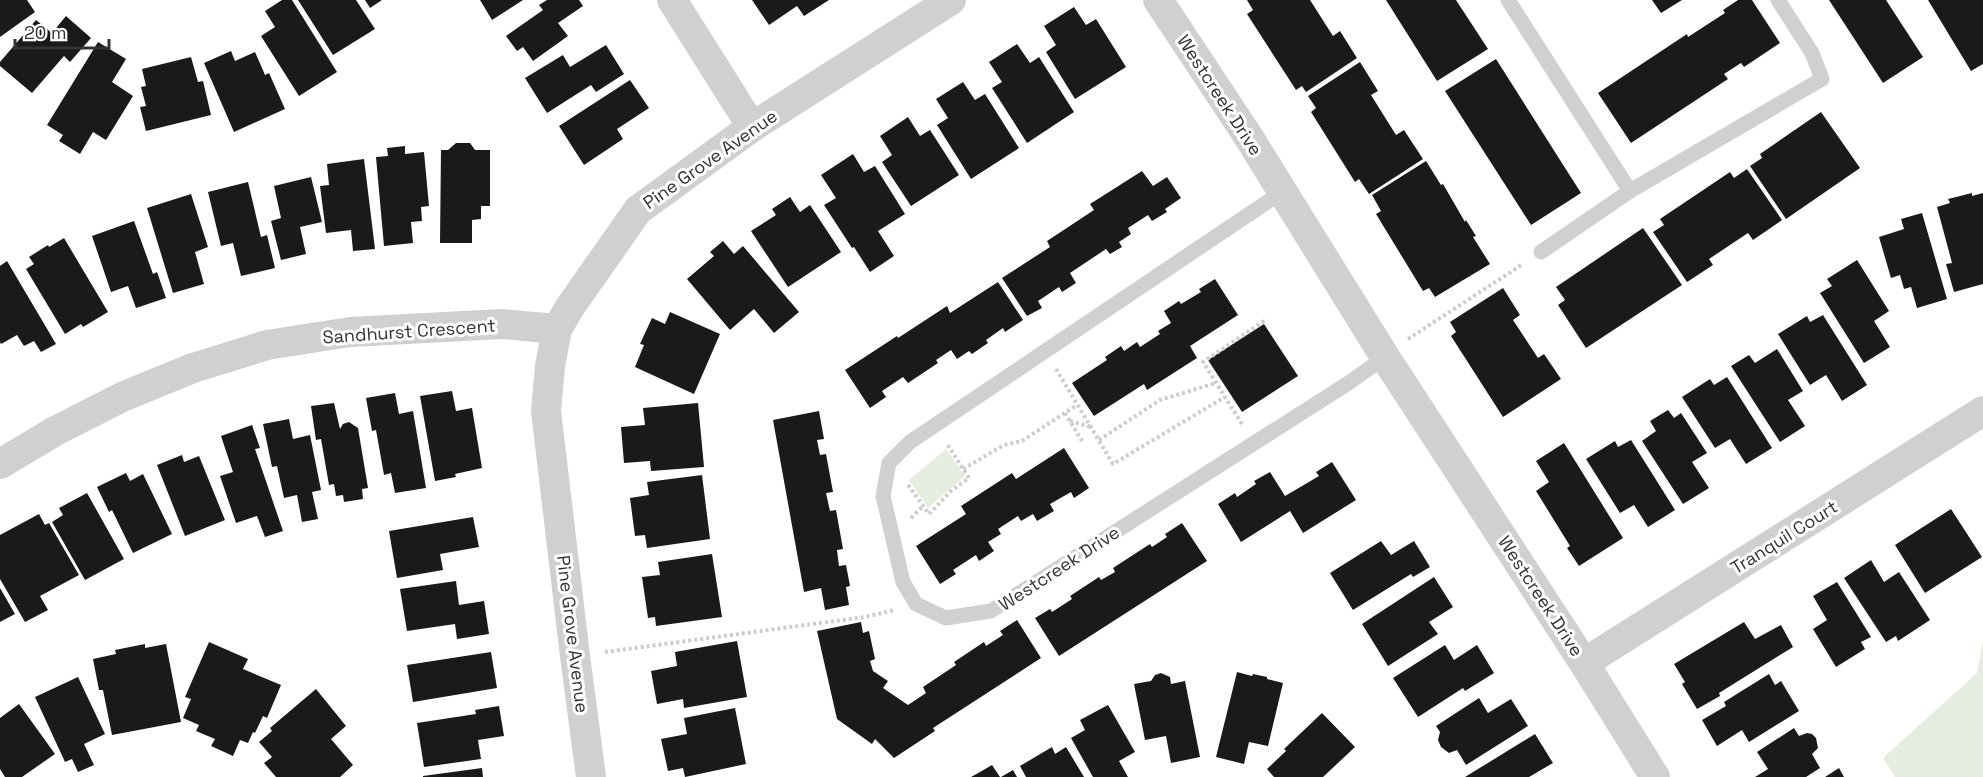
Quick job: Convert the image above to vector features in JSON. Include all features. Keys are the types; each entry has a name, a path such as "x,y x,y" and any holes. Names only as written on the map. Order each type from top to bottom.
{"street":[{"path":"672,0 752,127"},
{"name":"Pine Grove Avenue","path":"591,777 546,411 550,366 557,329 638,210 752,127 951,0"},
{"name":"Westcreek Drive","path":"1158,0 1248,136 1385,357 1584,663 1655,777"},
{"name":"Sandhurst Crescent","path":"0,465 57,430 122,396 193,368 267,345 350,332 502,324 557,329"},
{"name":"Tranquil Court","path":"1584,663 1983,411"}],"lane":[{"path":"1508,0 1630,191"},
{"path":"1541,252 1630,191 1822,79 1812,52 1778,0"},
{"path":"916,604 903,582 883,496 889,463 910,442 1282,192"},
{"name":"Westcreek Drive","path":"916,604 946,618 991,611 1385,357"}],"path":[{"path":"1385,357 1396,347 1541,252"},
{"path":"1254,442 1203,362 1267,320"},
{"path":"1045,351 1113,464 1225,397"},
{"path":"1099,440 1160,400 1216,383"},
{"path":"963,469 1004,445 1022,441 1077,405"},
{"path":"1065,413 1082,441"},
{"path":"1070,421 1091,427"},
{"path":"902,450 915,471 904,479 929,514 952,490 969,478 948,444 940,451"},
{"path":"575,656 865,617 916,604"}],"shaded area":[{"path":"946,449 965,476 928,508 909,480"},
{"path":"1983,640 1983,777 1895,777 1883,758 1977,673"}],"building":[{"path":"0,0 27,0 35,12 0,37"},
{"path":"282,0 292,0 337,72 299,96 261,36 275,27 265,11"},
{"path":"298,0 356,0 375,29 333,55"},
{"path":"365,0 382,0 370,8"},
{"path":"480,0 523,0 492,20"},
{"path":"547,0 579,0 583,6 558,23 568,36 533,61 523,47 517,51 506,36 543,10 539,5"},
{"path":"752,0 829,0 804,16 797,6 769,25"},
{"path":"1247,0 1310,0 1333,36 1340,31 1357,58 1306,92 1302,86 1296,90 1247,14 1253,10"},
{"path":"1386,0 1456,0 1488,49 1437,81"},
{"path":"1652,0 1682,0 1661,13"},
{"path":"1738,0 1752,0 1780,43 1744,67 1741,63 1724,74 1728,79 1631,143 1598,93 1687,34 1688,37 1725,13 1723,10"},
{"path":"1829,0 1886,0 1923,57 1883,83"},
{"path":"1928,0 1983,0 1983,64 1971,71"},
{"path":"1074,7 1086,25 1096,19 1126,67 1075,99 1046,52 1056,45 1044,26"},
{"path":"66,16 91,38 70,62 64,56 32,93 0,66 0,62 36,20 52,33"},
{"path":"98,42 126,59 112,82 133,96 106,140 93,132 80,154 59,141 63,135 47,125"},
{"path":"1017,44 1030,63 1039,57 1074,112 1027,143 992,88 1002,82 989,62"},
{"path":"606,45 624,74 596,92 591,85 547,113 525,78 563,55 570,67"},
{"path":"231,51 235,61 255,52 265,75 269,73 285,109 234,132 204,63"},
{"path":"191,57 198,82 203,81 211,115 146,131 140,107 146,106 141,87 146,86 142,69"},
{"path":"1496,59 1581,193 1531,225 1445,91"},
{"path":"1360,62 1378,91 1371,95 1396,135 1404,130 1423,159 1369,194 1359,179 1355,182 1311,112 1316,108 1308,96"},
{"path":"630,80 649,108 617,129 623,139 584,165 559,126"},
{"path":"963,82 975,100 985,94 1019,148 971,179 937,125 948,118 936,99"},
{"path":"1821,112 1860,168 1786,219 1750,166 1762,158 1760,154"},
{"path":"908,117 920,136 930,130 959,175 911,206 882,162 892,155 880,136"},
{"path":"456,143 470,143 475,150 490,150 490,206 481,206 481,219 472,220 472,243 440,243 441,150 448,150"},
{"path":"405,146 405,154 424,152 429,206 421,207 422,221 411,222 413,243 384,246 376,157 388,156 387,148"},
{"path":"853,154 864,172 875,166 905,214 878,231 894,256 870,272 824,205 836,198 821,175"},
{"path":"364,159 375,249 353,251 351,230 326,233 320,186 329,185 327,164"},
{"path":"1426,161 1476,236 1473,237 1490,264 1435,297 1429,288 1423,291 1376,214 1381,211 1372,195"},
{"path":"1747,169 1782,220 1753,240 1748,233 1709,259 1713,265 1687,282 1653,232 1664,225 1660,219 1730,172 1734,178"},
{"path":"1142,171 1153,186 1167,177 1181,198 1165,209 1167,212 1152,221 1148,215 1128,228 1131,234 1119,242 1122,247 1110,254 1106,249 1070,273 1076,283 1062,292 1059,287 1038,301 1042,308 1027,316 1002,278 1050,247 1047,241 1094,210 1090,204"},
{"path":"311,177 322,222 300,227 306,254 281,260 271,221 281,218 274,186"},
{"path":"248,182 261,237 267,235 275,268 241,276 233,243 221,246 208,192"},
{"path":"1972,193 1972,196 1983,193 1983,284 1954,292 1946,264 1952,263 1937,207 1950,203 1948,199"},
{"path":"191,194 208,247 195,252 204,284 173,293 147,208"},
{"path":"790,197 800,212 810,205 841,252 788,287 751,231 776,215 772,209"},
{"path":"1922,213 1947,299 1917,308 1911,287 1904,289 1900,275 1891,278 1879,237 1904,229 1901,219"},
{"path":"134,221 153,274 157,272 166,298 136,308 128,286 111,292 92,236"},
{"path":"1643,228 1682,285 1586,348 1558,305 1565,300 1556,287"},
{"path":"64,238 108,312 83,327 81,324 65,334 26,269 34,264 29,257"},
{"path":"723,241 734,254 743,246 799,312 774,333 754,309 730,330 687,279 714,256 710,252"},
{"path":"1857,260 1889,311 1874,321 1890,347 1864,363 1820,293 1832,286 1827,279"},
{"path":"7,261 56,344 41,352 34,341 24,346 17,335 1,344 0,342 0,266"},
{"path":"1215,279 1238,315 1190,346 1197,358 1147,390 1144,384 1094,416 1072,383 1107,360 1105,357 1121,346 1124,351 1137,342 1140,347 1160,334 1158,331 1171,323 1164,311 1179,301 1181,304 1201,292 1199,289"},
{"path":"998,282 1023,320 1005,332 1003,328 986,340 988,343 972,354 969,351 957,359 951,350 936,360 938,363 908,383 903,377 882,391 886,397 870,408 845,370 947,306 950,313"},
{"path":"1503,288 1520,315 1513,320 1538,358 1544,354 1561,379 1503,417 1451,336 1456,332 1450,322"},
{"path":"670,312 720,334 694,394 635,367 644,345 640,344 652,318 665,324"},
{"path":"1823,315 1867,385 1842,401 1826,375 1810,385 1778,334 1807,316 1810,322"},
{"path":"1264,324 1298,376 1242,412 1208,360"},
{"path":"1777,349 1803,391 1788,400 1805,426 1780,442 1731,366 1749,355 1755,363"},
{"path":"1727,377 1772,448 1746,464 1730,439 1715,448 1682,397 1710,379 1714,385"},
{"path":"452,391 456,411 472,408 482,468 435,481 420,396"},
{"path":"395,393 399,414 413,411 426,488 395,493 391,473 384,475 376,430 372,431 366,398"},
{"path":"334,403 340,429 343,424 349,422 358,428 368,488 362,489 363,499 344,502 343,495 336,496 334,484 329,485 321,439 316,440 311,406"},
{"path":"698,403 704,467 651,471 650,461 624,463 621,427 645,425 643,408"},
{"path":"1668,410 1674,418 1681,413 1707,453 1692,462 1709,488 1683,504 1642,441 1656,431 1650,421"},
{"path":"819,411 824,439 817,440 820,455 826,454 833,492 826,493 830,511 836,510 843,549 837,550 839,566 846,565 850,586 846,587 849,605 825,610 821,588 804,592 773,420"},
{"path":"289,419 293,439 310,435 321,490 312,492 318,519 302,522 297,495 284,498 277,466 272,467 263,424"},
{"path":"252,425 260,448 255,449 283,531 265,537 257,516 236,523 220,476 233,472 221,436"},
{"path":"1631,440 1675,510 1648,527 1634,505 1620,513 1586,459 1615,441 1618,447"},
{"path":"1564,443 1623,538 1579,566 1567,548 1570,546 1536,491 1549,482 1536,461"},
{"path":"1064,448 1089,488 1074,498 1071,492 1050,504 1054,511 1037,521 1033,514 1021,521 1018,516 998,529 1001,534 988,542 994,551 979,561 976,555 953,570 956,574 940,584 916,546 966,514 961,506 1012,473 1016,479"},
{"path":"182,455 184,462 199,456 225,520 185,536 157,465"},
{"path":"1332,462 1356,500 1303,533 1290,511 1241,542 1218,504 1235,493 1237,497 1256,484 1254,481 1270,472 1285,496 1319,476 1316,472"},
{"path":"126,473 130,481 143,474 172,534 133,553 112,510 109,512 97,487"},
{"path":"702,475 710,539 647,548 645,535 635,536 630,498 649,495 647,482"},
{"path":"87,493 124,559 85,580 52,522 63,515 59,508"},
{"path":"1951,509 1982,557 1925,593 1895,545"},
{"path":"39,514 45,525 49,523 79,575 40,596 48,610 25,622 0,579 0,535"},
{"path":"473,517 479,547 440,554 443,570 397,578 389,531"},
{"path":"1182,523 1207,561 1059,656 1035,618 1050,609 1052,612 1072,599 1070,596 1099,577 1101,580 1115,572 1113,568 1150,544 1152,547 1167,537 1165,534"},
{"path":"1381,541 1391,555 1414,541 1430,567 1413,577 1411,574 1353,610 1330,573"},
{"path":"712,554 722,617 656,626 655,617 648,618 642,577 660,575 658,562"},
{"path":"1871,560 1884,582 1899,572 1930,620 1898,641 1896,636 1886,642 1844,578"},
{"path":"1434,577 1453,607 1429,622 1438,634 1388,666 1362,624"},
{"path":"456,581 459,605 484,601 489,634 457,639 455,624 407,631 400,589"},
{"path":"1837,582 1871,637 1861,642 1865,649 1836,667 1813,629 1827,620 1813,596"},
{"path":"0,588 15,614 0,622"},
{"path":"1017,620 1041,658 933,728 935,731 894,758 875,739 872,744 837,719 817,631 861,622 863,633 869,631 875,659 870,661 873,671 888,681 883,688 908,705 926,693 923,687 956,665 954,662 984,642 986,646 1003,635 1000,631"},
{"path":"1744,622 1755,639 1781,625 1793,647 1697,709 1682,684 1685,682 1674,664"},
{"path":"737,641 747,697 684,708 683,699 657,704 651,671 677,666 675,652"},
{"path":"209,642 248,659 243,669 281,685 267,718 263,716 248,743 240,740 233,756 211,746 215,739 196,731 199,725 183,718 191,699 185,697"},
{"path":"145,644 145,648 166,644 181,722 112,735 103,690 99,690 93,659 116,654 115,650"},
{"path":"1445,645 1454,660 1477,645 1494,673 1465,691 1463,688 1418,717 1393,678"},
{"path":"491,652 497,688 413,702 407,665"},
{"path":"1237,672 1267,677 1267,679 1283,683 1268,746 1249,742 1244,764 1216,757"},
{"path":"1161,673 1170,677 1171,684 1185,681 1200,757 1171,763 1166,736 1145,740 1134,684 1151,681 1155,675"},
{"path":"1769,674 1775,685 1781,681 1799,711 1749,742 1742,730 1717,746 1702,720 1726,706 1724,702"},
{"path":"78,677 105,734 84,744 94,765 78,772 72,759 65,762 35,697"},
{"path":"316,689 346,726 331,739 353,765 340,777 276,777 264,763 272,757 259,742 272,731 270,728"},
{"path":"1479,698 1488,713 1511,699 1528,726 1466,765 1457,750 1449,753 1441,747 1438,740 1440,732 1436,726"},
{"path":"19,704 55,754 22,777 5,777 0,769 0,718"},
{"path":"1108,705 1135,752 1119,761 1128,777 1093,777 1071,738 1085,730 1080,720"},
{"path":"499,706 504,736 478,740 481,759 424,767 417,723 476,714 475,710"},
{"path":"735,708 746,764 685,777 683,768 668,771 661,739 687,734 684,718"},
{"path":"1322,713 1355,747 1323,777 1274,777 1267,769 1286,751 1284,749"},
{"path":"1794,728 1799,736 1807,733 1816,738 1818,748 1812,754 1820,768 1806,777 1755,777 1768,769 1757,752"},
{"path":"1535,734 1553,763 1529,777 1465,777"},
{"path":"1052,747 1055,754 1066,747 1084,777 1026,777 1020,766"},
{"path":"992,765 1000,777 971,777 980,772"},
{"path":"482,768 483,777 423,777 423,776"},
{"path":"1839,768 1844,777 1825,777"},
{"path":"1013,770 1017,777 1001,777"}]}
